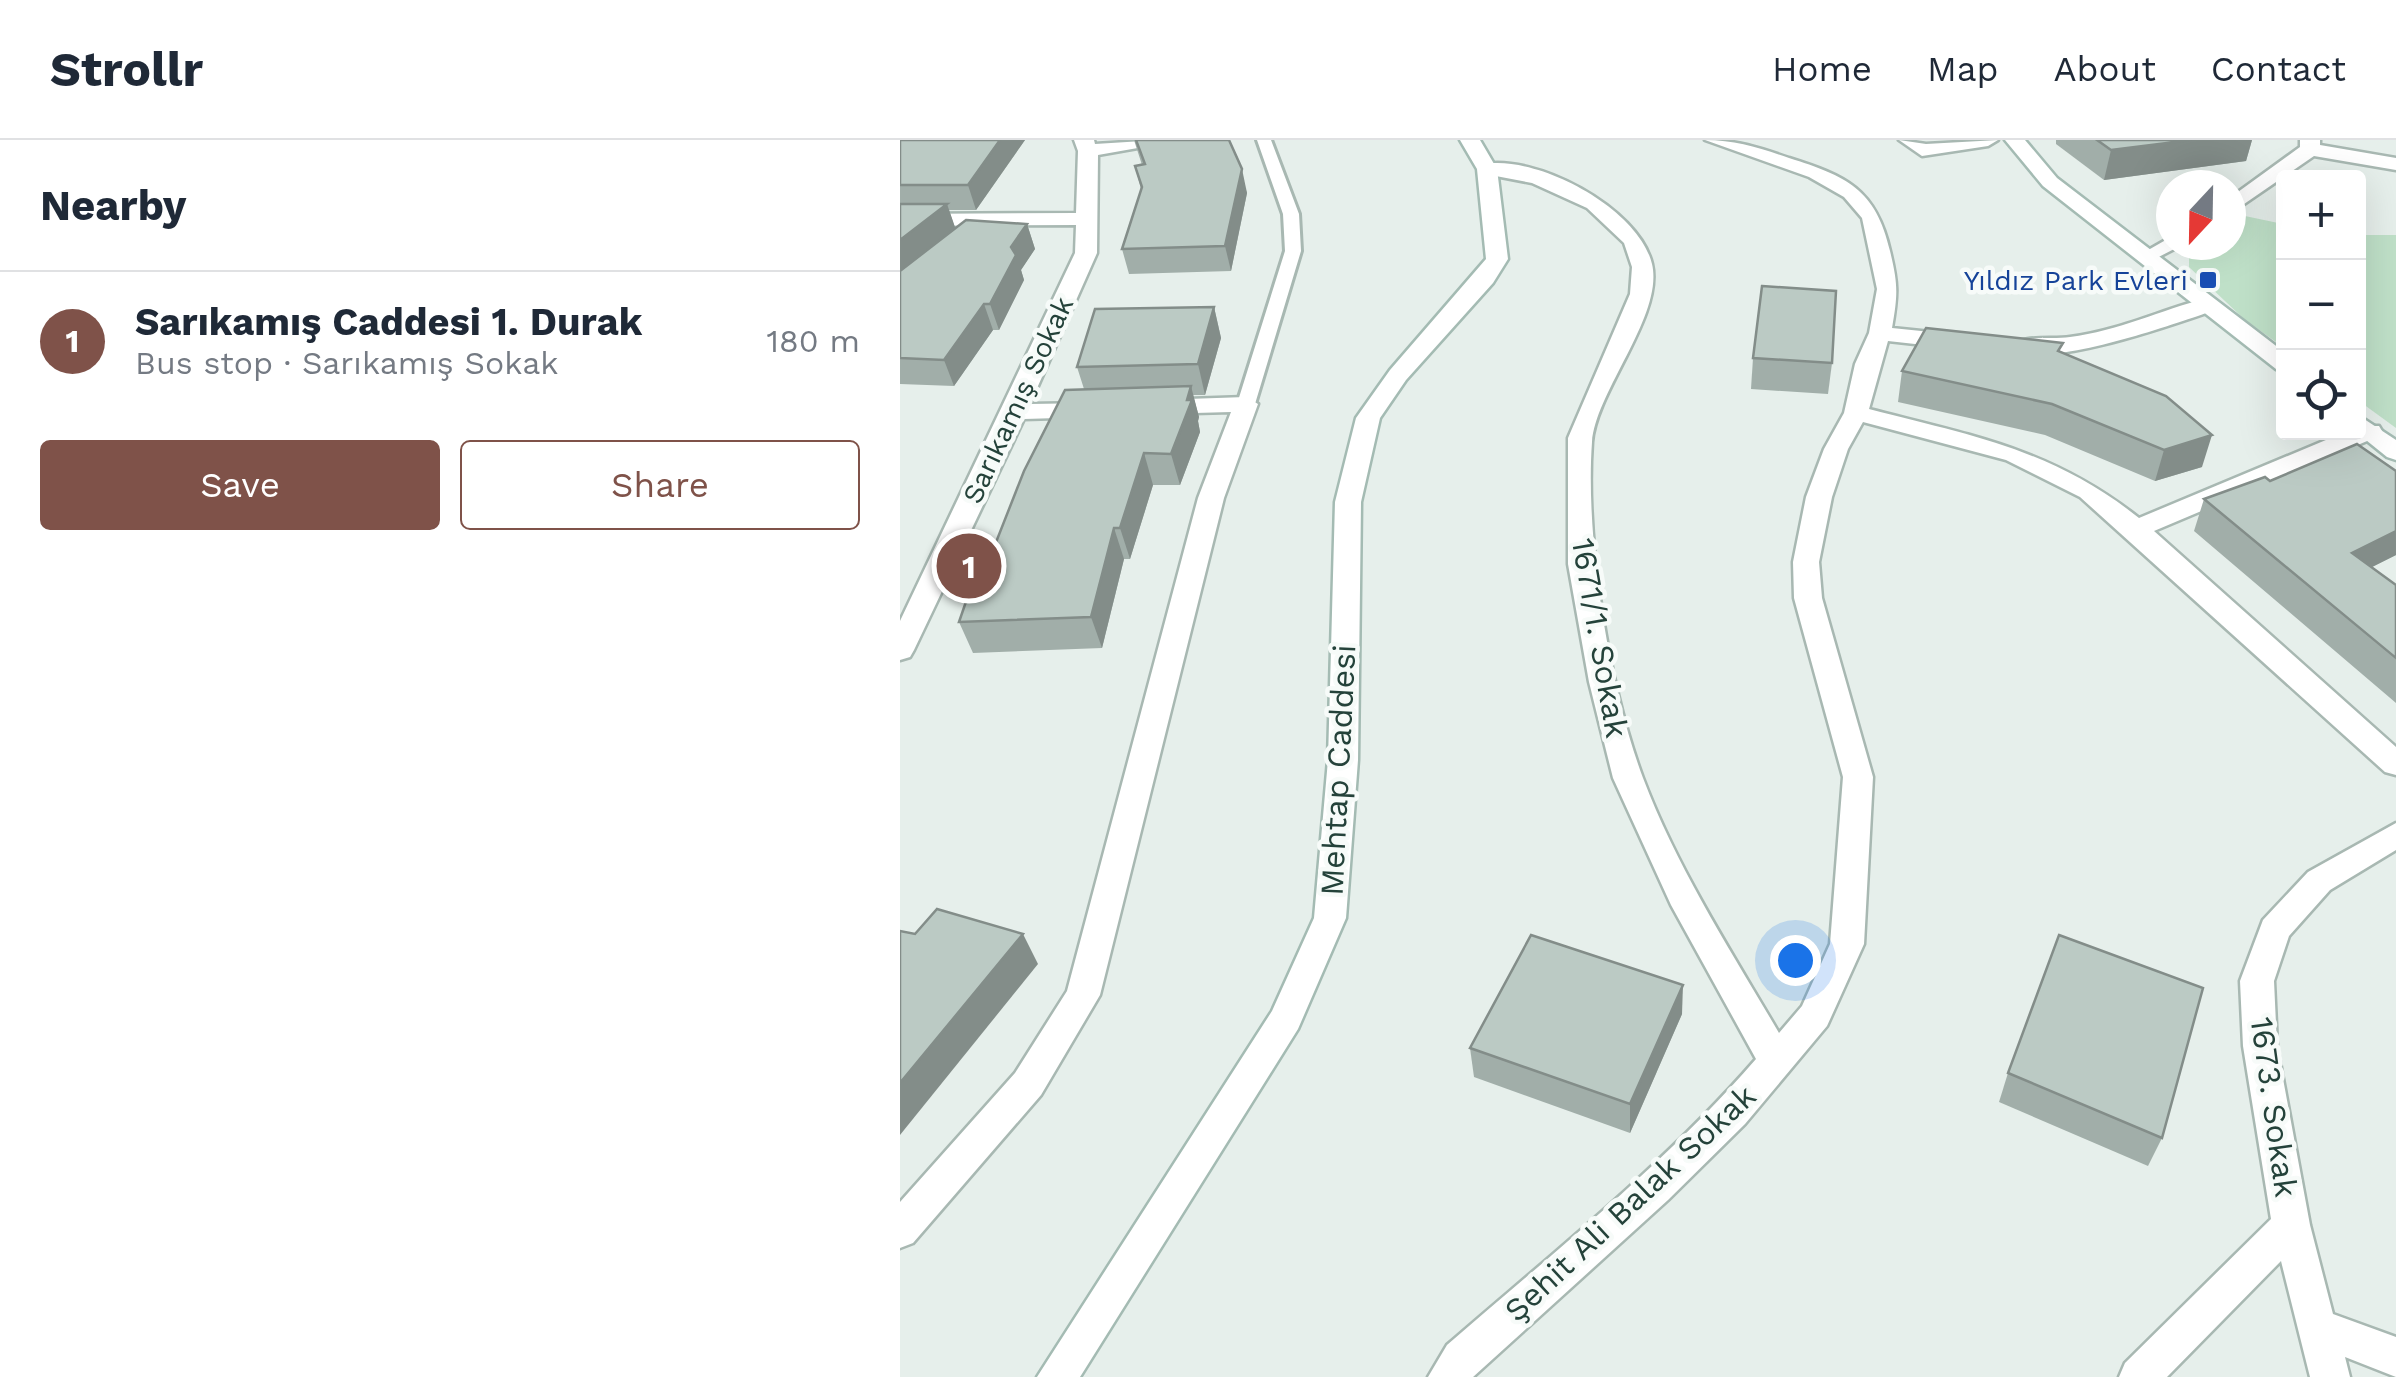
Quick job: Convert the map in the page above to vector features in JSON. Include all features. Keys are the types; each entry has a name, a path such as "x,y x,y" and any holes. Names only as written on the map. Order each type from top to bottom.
{"street":[{"path":"1086,145 1149,140"},
{"name":"Mehtap Caddesi","path":"1057,1377 1286,1019 1330,918 1344,760 1348,502 1368,418 1398,375 1486,278 1497,259 1487,169 1470,140"},
{"name":"Şehit Ali Balak Sokak","path":"1448,1377 1461,1359 1655,1188 1777,1063 1815,1016 1847,944 1858,777 1808,598 1806,562 1819,497 1836,448 1856,413 1866,364 1880,333 1888,289 1872,216 1851,192 1816,173 1716,140"},
{"path":"1909,140 1922,150 1988,140"},
{"path":"2016,140 2050,182 2276,358"},
{"path":"2246,195 2310,144 2396,164"},
{"name":"Sarıkamış Sokak","path":"902,642 1015,412 1086,252 1086,145"},
{"name":"1671/1. Sokak","path":"1487,169 1528,173 1563,185 1625,231 1642,258 1646,275 1642,294 1580,438 1580,564 1602,682 1628,778 1687,905 1777,1063"},
{"path":"900,220 1088,218"},
{"path":"958,243 987,220"},
{"path":"2147,257 2156,252"},
{"path":"1880,333 1986,345 2084,344 2206,306"},
{"path":"900,1230 1028,1084 1083,995 1211,498 1246,404 1015,412"},
{"path":"1856,413 2041,465 2089,491 2396,764"},
{"path":"2366,428 2396,452"},
{"path":"2136,529 2333,440"},
{"name":"1673. Sokak","path":"2330,1377 2291,1225 2260,1046 2258,981 2275,929 2319,880 2396,835"},
{"path":"2139,1377 2291,1225"},
{"path":"2316,1327 2396,1357"}],"lane":[{"path":"1246,404 1290,272 1293,252 1291,214 1264,140"}],"green space":[{"path":"2246,216 2276,223 2276,342 2244,319 2189,267 2189,260 2246,260"},
{"path":"2366,235 2396,235 2396,428 2366,406"}],"building":[{"path":"900,140 1000,140 968,185 900,185"},
{"path":"1136,140 1229,140 1242,169 1225,246 1122,249 1142,187 1135,166 1145,164"},
{"path":"2097,140 2191,140 2111,150"},
{"path":"900,204 947,204 900,240"},
{"path":"966,220 1027,224 1011,247 1016,255 990,304 984,304 944,360 900,358 900,271"},
{"path":"1762,286 1836,291 1832,363 1753,358"},
{"path":"1214,307 1198,364 1077,367 1095,309"},
{"path":"1926,328 2063,343 2058,351 2166,396 2212,435 2164,450 2052,404 1902,371"},
{"path":"1191,386 1187,400 1192,400 1171,454 1144,453 1120,528 1114,528 1091,617 959,622 982,555 991,555 1024,471 1065,390"},
{"path":"2357,444 2396,471 2396,531 2352,553 2396,585 2396,658 2204,499 2265,477 2270,481"},
{"path":"937,909 1023,934 900,1083 900,931 915,934"},
{"path":"1531,935 1683,985 1630,1104 1470,1048"},
{"path":"2059,935 2203,988 2162,1138 2008,1073"}],"place":[{"name":"Yıldız Park Evleri","path":"2208,280"},
{"name":"Sarıkamış Caddesi 1. Durak","path":"969,566"}]}
